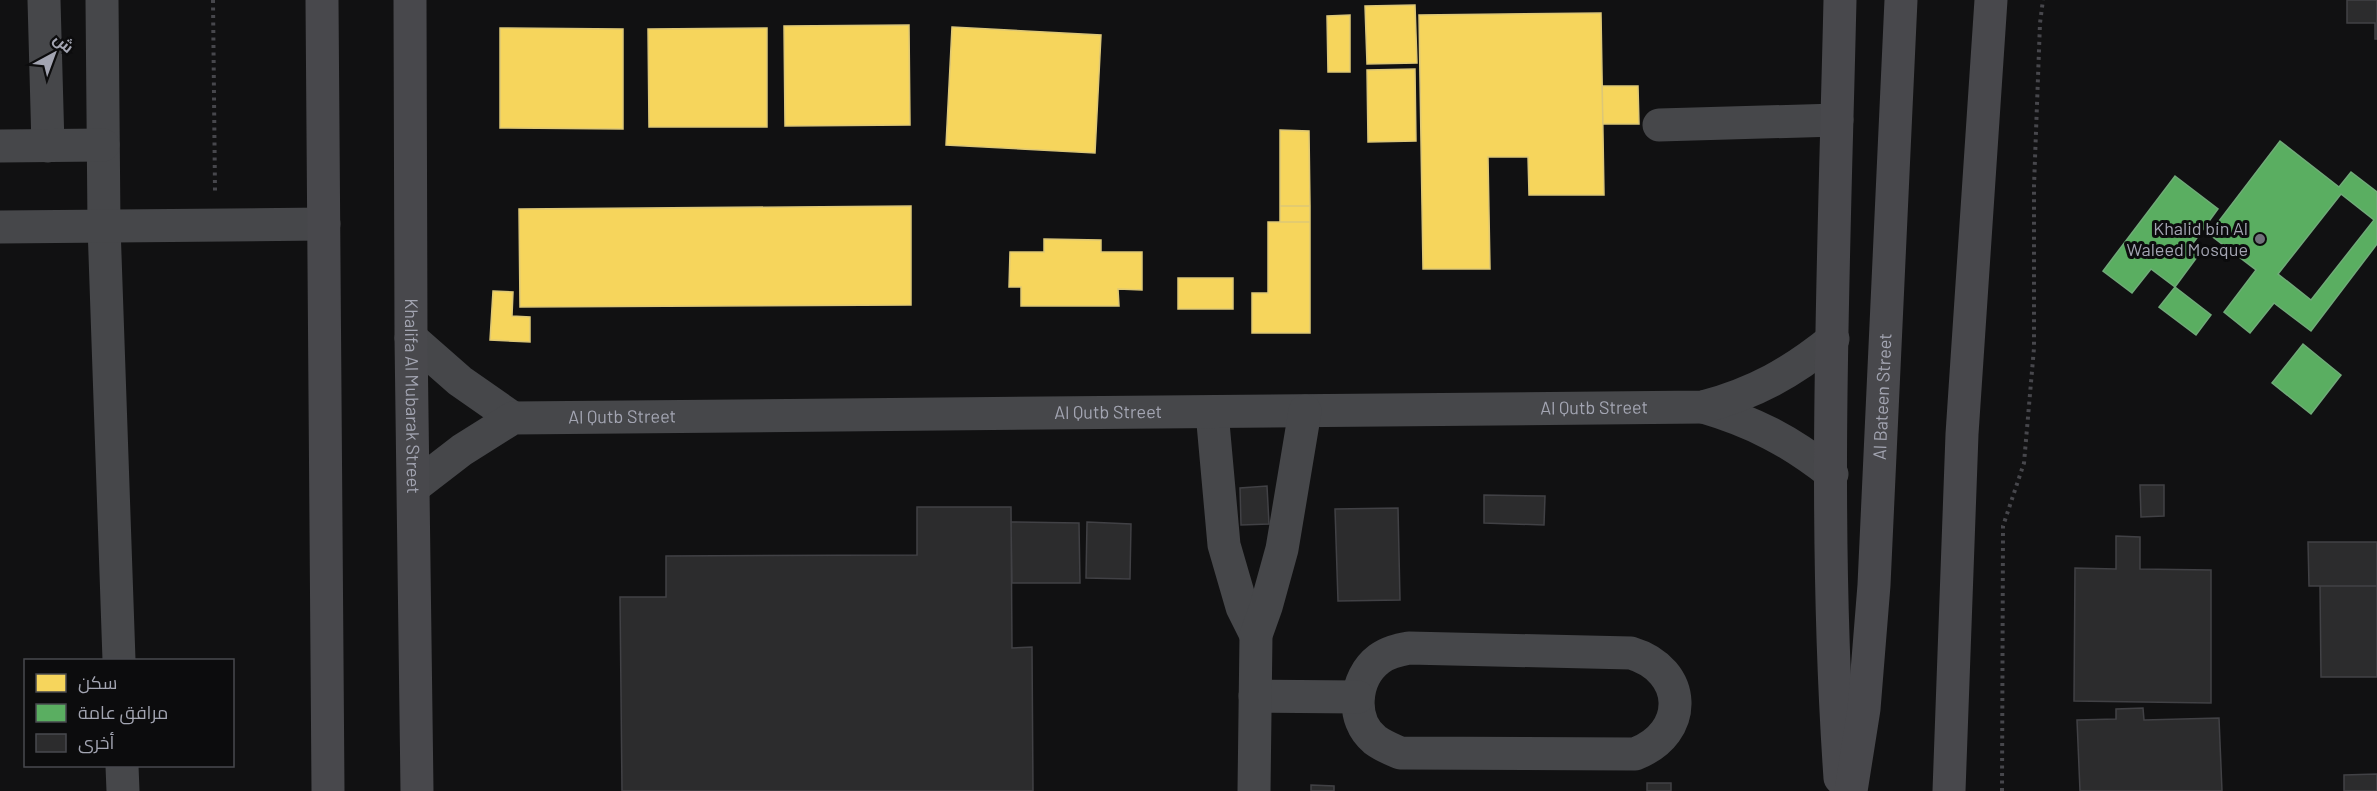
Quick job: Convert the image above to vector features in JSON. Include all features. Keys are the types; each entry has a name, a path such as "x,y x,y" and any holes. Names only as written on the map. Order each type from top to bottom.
{"main road":[{"path":"322,0 328,791"},
{"name":"Khalifa Al Mubarak Street","path":"410,0 411,338 417,791"},
{"path":"1839,0 1831,610 1841,791"},
{"name":"Al Bateen Street","path":"1851,791 1864,709 1873,606 1901,0"},
{"path":"1949,791 1962,434 1992,1"}],"street":[{"path":"44,0 48,146"},
{"path":"102,0 104,226 118,659"},
{"path":"1659,125 1837,120"},
{"path":"0,146 103,145"},
{"path":"0,227 324,224"},
{"path":"411,338 460,381 513,418 462,450 414,487"},
{"name":"Al Qutb Street","path":"513,418 1703,407 1739,397 1773,382 1804,363 1833,339"},
{"name":"Al Qutb Street","path":"1703,407 1759,426 1785,440 1832,474"},
{"path":"1254,791 1256,635 1282,549 1305,411"},
{"path":"1212,412 1224,545 1242,607 1256,635"},
{"path":"1409,648 1631,653 1646,657 1664,673 1675,694 1675,710 1671,726 1662,738 1650,749 1635,754 1400,753 1373,739 1364,726 1359,712 1358,697 1361,682 1369,668 1380,658 1394,651 1409,648"},
{"path":"1255,696 1358,697"},
{"path":"122,767 123,791"}],"path":[{"path":"213,0 215,225"},
{"path":"2002,791 2003,526 2024,463 2034,348 2034,186 2043,0"}],"building: سكن":[{"path":"1415,5 1417,63 1367,64 1365,6"},
{"path":"1601,13 1604,195 1529,195 1528,157 1488,157 1490,269 1423,269 1419,15"},
{"path":"1350,15 1350,72 1328,72 1327,16"},
{"path":"909,25 910,125 785,126 784,26"},
{"path":"952,27 1101,35 1095,153 946,145"},
{"path":"500,28 623,29 623,129 500,128"},
{"path":"767,28 767,127 649,127 648,29"},
{"path":"1415,69 1416,141 1368,142 1367,70"},
{"path":"1602,86 1638,86 1639,124 1603,124"},
{"path":"1280,130 1309,131 1310,206 1280,206"},
{"path":"911,206 911,305 520,307 519,209"},
{"path":"1280,206 1310,206 1310,222 1280,222"},
{"path":"1268,222 1310,222 1310,333 1252,333 1252,293 1268,293"},
{"path":"1044,239 1101,240 1101,252 1142,252 1142,290 1118,289 1119,306 1021,306 1021,287 1009,287 1010,252 1044,252"},
{"path":"1178,278 1233,278 1233,309 1178,309"},
{"path":"493,291 513,292 512,316 530,317 530,342 490,340"}],"building: مرافق عامة":[{"name":"Khalid bin Al Waleed Mosque","path":"2280,141 2339,187 2351,172 2377,192 2377,244 2311,331 2274,303 2250,333 2224,312 2256,270 2209,234","holes":["2341,194 2374,220 2311,300 2278,274"]},
{"path":"2175,176 2218,209 2191,246 2200,253 2175,287 2151,269 2132,293 2103,271"},
{"path":"2175,287 2211,315 2196,335 2159,307"},
{"path":"2303,344 2341,375 2311,414 2272,383"}],"building: أخرى":[{"path":"2347,0 2377,0 2377,39 2375,39 2375,23 2347,23"},
{"path":"2140,485 2164,485 2164,516 2141,517"},
{"path":"1267,486 1269,524 1241,525 1240,488"},
{"path":"1484,495 1545,496 1544,525 1484,523"},
{"path":"917,507 1011,507 1012,648 1032,647 1033,791 622,791 620,597 666,597 666,556 917,555"},
{"path":"1398,508 1400,600 1338,601 1335,509"},
{"path":"1011,522 1079,523 1080,583 1012,583"},
{"path":"1087,522 1131,524 1130,579 1086,578"},
{"path":"2116,536 2140,537 2140,569 2211,570 2211,703 2074,701 2075,568 2116,569"},
{"path":"2308,542 2377,542 2377,586 2309,586"},
{"path":"2320,586 2377,586 2377,677 2321,677"},
{"path":"2143,708 2144,720 2219,718 2222,791 2080,791 2077,720 2116,719 2116,709"},
{"path":"2377,774 2377,791 2344,791 2344,775"},
{"path":"1647,783 1671,783 1671,791 1647,791"},
{"path":"1311,785 1334,786 1334,791 1311,791"}],"place":[{"name":"Khalid bin Al Waleed Mosque","path":"2260,239"}]}
